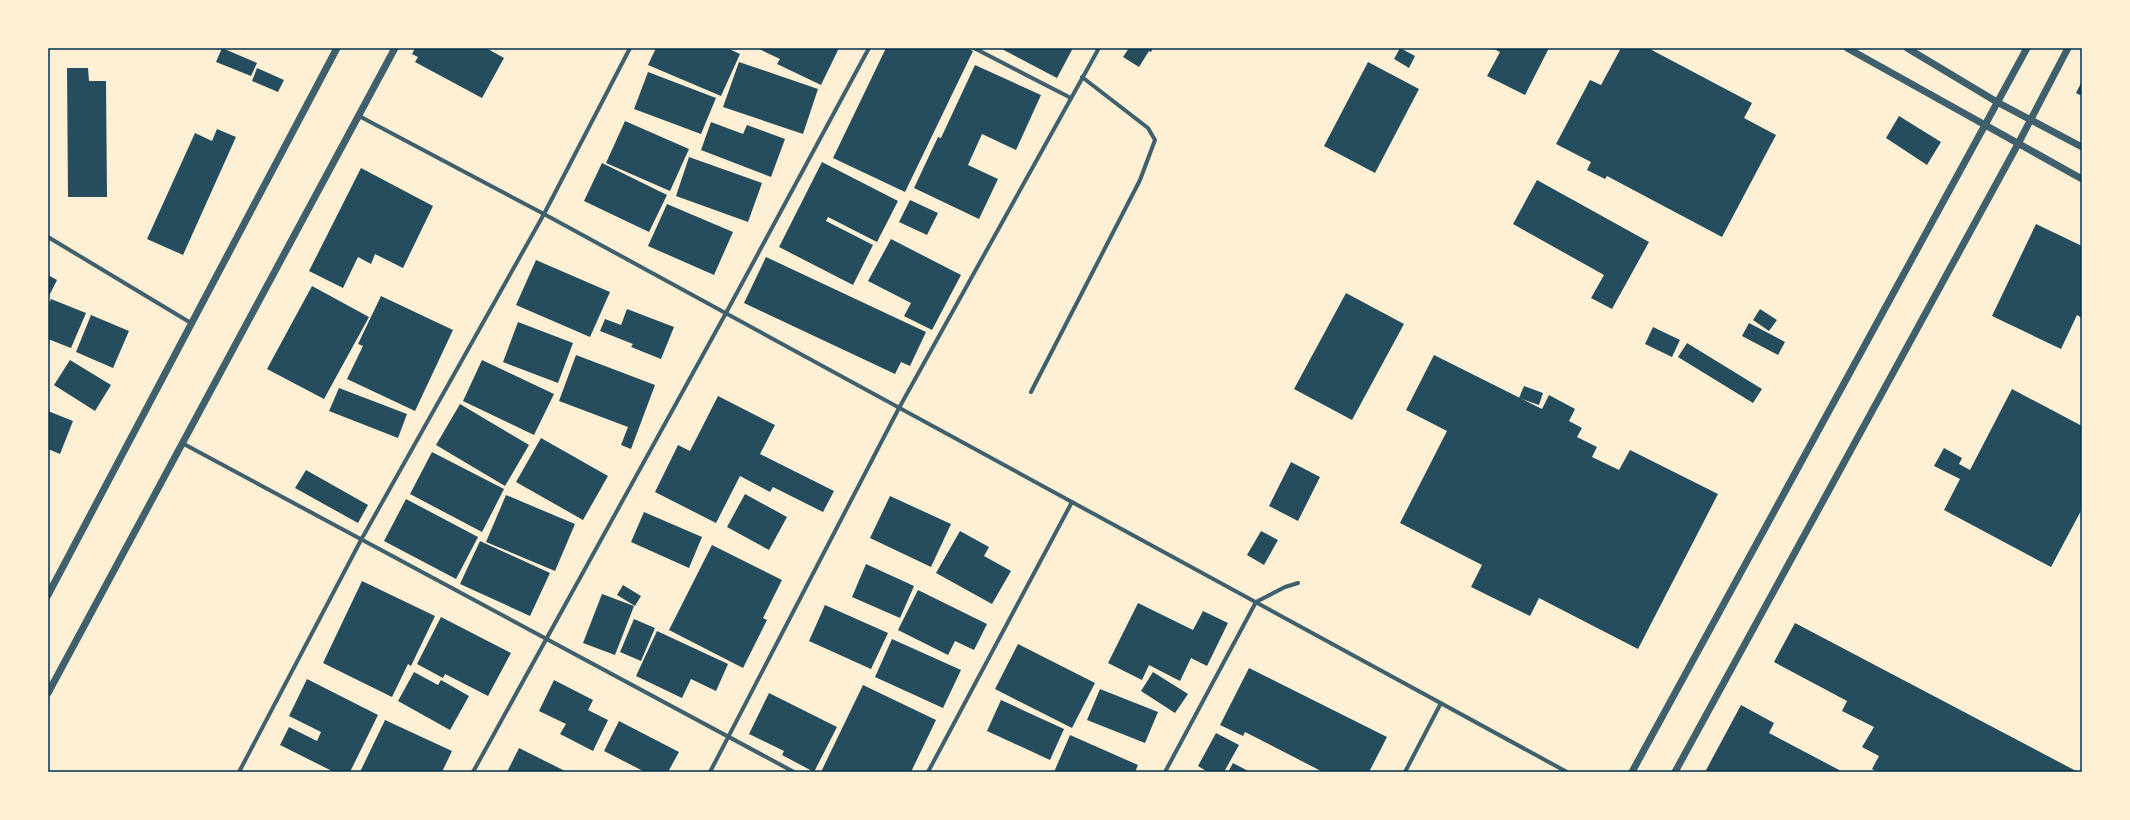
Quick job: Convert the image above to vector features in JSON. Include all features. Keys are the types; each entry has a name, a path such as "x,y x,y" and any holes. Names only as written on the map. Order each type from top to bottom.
{"street":[{"path":"48,595 336,48"},
{"path":"48,693 396,48"},
{"path":"239,772 360,540 544,214 630,48"},
{"path":"473,772 545,638 726,313 869,48"},
{"path":"974,48 1071,98"},
{"path":"710,772 730,737 899,408 1098,48"},
{"path":"1847,48 1986,124 2018,144 2082,179"},
{"path":"1907,48 1997,102 2082,147"},
{"path":"1632,772 2027,48"},
{"path":"1675,772 2018,144 2029,120 2068,48"},
{"path":"1031,392 1140,180 1155,140 1148,128 1082,77"},
{"path":"359,116 544,214 1567,772"},
{"path":"48,237 191,322"},
{"path":"182,443 794,772"},
{"path":"928,772 1072,502"},
{"path":"1165,772 1256,602 1285,587 1298,583"},
{"path":"1405,772 1441,703"}],"building":[{"path":"222,48 257,63 251,76 216,62"},
{"path":"415,48 486,48 504,58 482,98 415,62 418,57 412,54"},
{"path":"656,48 727,48 740,54 721,96 648,65"},
{"path":"757,48 839,48 821,85 777,64 780,59"},
{"path":"886,48 967,48 973,51 905,192 833,158"},
{"path":"1000,48 1073,48 1057,78"},
{"path":"1129,48 1153,48 1151,52 1149,51 1139,67 1123,57"},
{"path":"1400,48 1415,56 1409,68 1394,59"},
{"path":"1492,48 1549,48 1525,95 1487,76 1500,52"},
{"path":"1621,48 1648,48 1752,103 1744,118 1776,135 1722,237 1607,176 1605,179 1587,170 1591,162 1556,144 1590,80 1601,85"},
{"path":"739,62 818,89 803,134 723,107"},
{"path":"1368,62 1419,89 1375,173 1324,146"},
{"path":"975,65 1041,95 1016,150 982,134 968,165 998,179 979,219 914,188 938,137 941,138"},
{"path":"67,68 88,68 89,81 106,81 107,197 68,197"},
{"path":"257,68 284,80 278,92 252,81"},
{"path":"648,72 716,98 701,134 634,109"},
{"path":"2082,81 2082,96 2076,93"},
{"path":"1899,116 1941,142 1927,165 1886,138"},
{"path":"625,121 689,149 670,191 606,163"},
{"path":"711,122 743,134 747,125 785,139 771,177 701,150"},
{"path":"217,129 236,137 183,255 147,239 195,133 212,141"},
{"path":"689,157 762,183 748,222 676,196"},
{"path":"822,162 898,201 877,242 828,217 826,221 873,245 853,285 779,247"},
{"path":"602,163 667,195 649,232 584,201"},
{"path":"361,168 433,206 403,268 375,254 371,264 358,257 343,288 309,271"},
{"path":"1537,180 1649,242 1612,309 1591,298 1604,275 1513,224"},
{"path":"910,200 938,213 927,235 899,222"},
{"path":"667,204 733,232 714,275 648,246"},
{"path":"2036,224 2082,246 2082,318 2077,315 2061,349 1992,316"},
{"path":"891,239 961,275 932,330 904,316 911,303 868,281"},
{"path":"766,257 926,332 910,366 901,362 895,374 744,303"},
{"path":"536,260 610,292 590,337 516,305"},
{"path":"48,275 57,280 48,298"},
{"path":"312,286 369,317 324,399 267,369"},
{"path":"1346,293 1404,324 1352,420 1294,389"},
{"path":"381,296 453,330 415,411 347,379 363,346 358,344"},
{"path":"51,299 86,313 71,348 48,339 48,306"},
{"path":"627,309 674,327 661,359 631,347 633,344 600,331 605,319 621,325"},
{"path":"1760,309 1777,320 1769,331 1753,320"},
{"path":"91,315 129,331 113,368 76,352"},
{"path":"518,322 573,343 558,383 503,362"},
{"path":"1749,323 1785,342 1778,355 1742,336"},
{"path":"1653,327 1680,340 1672,357 1645,344"},
{"path":"1687,343 1762,389 1753,403 1678,357"},
{"path":"576,355 655,385 631,449 621,445 628,427 559,401"},
{"path":"1434,355 1542,409 1549,395 1575,409 1569,421 1582,428 1577,437 1597,447 1592,457 1619,470 1630,450 1718,494 1638,649 1539,598 1530,616 1471,587 1482,565 1400,523 1447,431 1406,410"},
{"path":"70,360 111,385 95,411 54,385"},
{"path":"482,360 554,394 534,435 463,401"},
{"path":"1524,386 1543,393 1539,405 1519,398"},
{"path":"339,388 407,414 398,438 329,411"},
{"path":"2012,389 2082,426 2082,509 2051,567 1944,510 1960,479 1934,466 1944,448 1962,458 1959,464 1970,470"},
{"path":"718,396 775,425 760,454 834,491 823,512 773,487 770,492 740,476 716,523 655,492 678,445 690,451"},
{"path":"460,404 529,445 505,486 436,445"},
{"path":"48,411 73,421 60,454 48,449"},
{"path":"541,438 608,476 583,520 516,482"},
{"path":"432,452 504,489 482,532 410,494"},
{"path":"1291,462 1320,477 1298,521 1269,506"},
{"path":"306,470 368,505 358,523 295,488"},
{"path":"745,494 787,517 769,550 727,527"},
{"path":"506,495 575,524 555,571 486,542"},
{"path":"890,496 951,524 931,567 870,538"},
{"path":"406,499 478,537 456,579 384,541"},
{"path":"644,512 702,537 689,568 631,542"},
{"path":"960,531 989,547 984,556 1011,571 992,604 936,573"},
{"path":"1261,531 1278,540 1264,565 1247,555"},
{"path":"480,541 550,573 530,616 460,584"},
{"path":"712,545 782,580 763,618 767,620 743,668 669,630"},
{"path":"866,564 914,586 900,618 852,597"},
{"path":"362,581 435,616 411,666 408,664 392,697 323,663"},
{"path":"623,585 641,596 635,606 617,595"},
{"path":"918,590 987,624 974,650 955,641 948,655 898,630"},
{"path":"602,594 634,606 615,655 583,643"},
{"path":"1138,603 1193,630 1203,611 1228,623 1207,666 1191,658 1180,681 1149,665 1142,680 1108,663"},
{"path":"825,605 888,633 871,669 809,641"},
{"path":"441,617 511,653 488,696 445,674 443,678 417,664"},
{"path":"634,619 655,628 641,661 620,652"},
{"path":"1795,623 2078,772 1878,772 1872,769 1879,756 1862,747 1874,727 1842,711 1847,701 1774,662"},
{"path":"657,631 728,664 716,691 691,679 682,698 636,676"},
{"path":"892,639 961,670 943,708 875,677"},
{"path":"1018,644 1095,683 1072,728 995,689"},
{"path":"1249,668 1387,737 1369,772 1323,772 1245,732 1243,736 1220,725"},
{"path":"414,672 438,685 441,680 469,696 450,730 398,701"},
{"path":"1153,672 1188,694 1175,713 1141,691"},
{"path":"307,679 378,715 350,772 334,772 280,745 289,727 317,741 321,732 289,716"},
{"path":"554,680 593,700 588,710 608,720 593,751 560,734 566,724 539,711"},
{"path":"863,685 936,720 911,772 821,772"},
{"path":"1100,689 1158,712 1145,743 1087,720"},
{"path":"769,693 837,727 814,772 782,755 784,751 749,734"},
{"path":"1001,700 1064,729 1050,760 987,731"},
{"path":"1741,705 1774,723 1769,733 1843,772 1705,772"},
{"path":"385,720 452,751 442,772 360,772"},
{"path":"619,721 679,752 668,772 645,772 604,751"},
{"path":"1216,733 1239,745 1224,772 1208,772 1198,766"},
{"path":"1070,735 1138,765 1135,772 1054,772"},
{"path":"519,748 567,772 507,772"},
{"path":"1233,763 1250,772 1228,772"}]}
